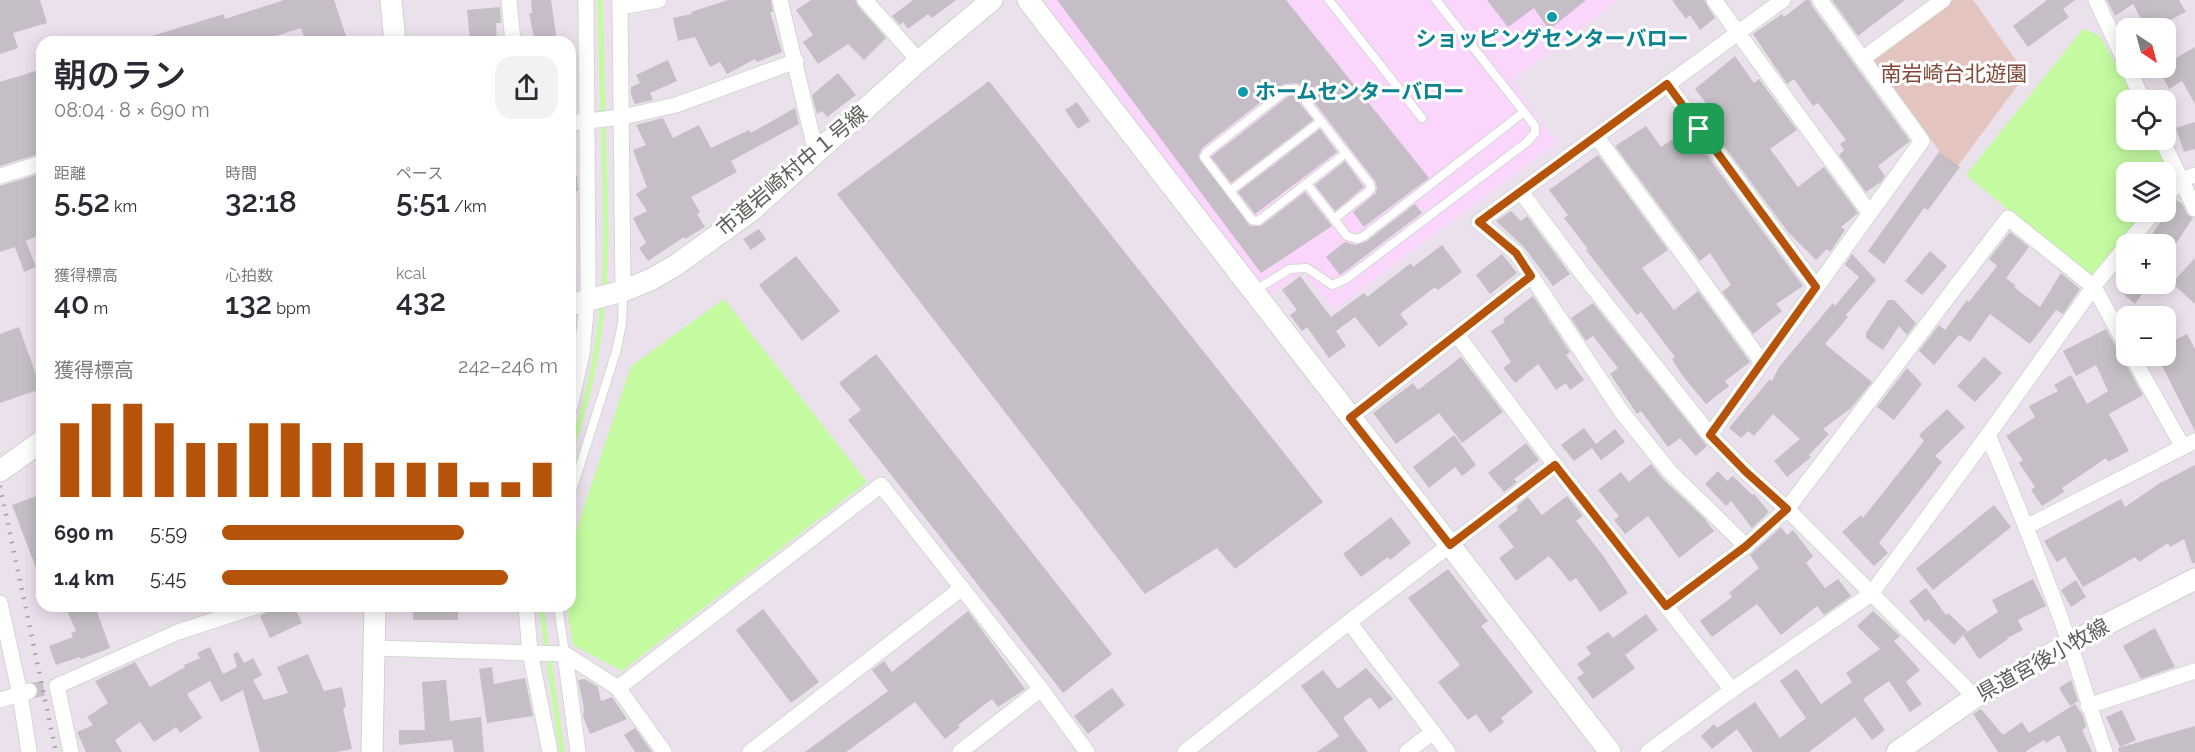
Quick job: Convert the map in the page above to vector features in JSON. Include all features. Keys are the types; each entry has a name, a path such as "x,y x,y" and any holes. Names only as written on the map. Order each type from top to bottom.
{"street":[{"path":"391,0 394,36"},
{"path":"509,0 512,36"},
{"path":"576,380 582,354 589,121 586,0"},
{"path":"624,291 618,118 620,4 659,0"},
{"path":"780,0 816,153"},
{"path":"865,0 919,61"},
{"name":"市道岩崎村中１号線","path":"583,302 624,291 676,266 751,211 919,61 992,0"},
{"path":"1028,0 1611,752"},
{"path":"1714,0 1869,212"},
{"path":"1746,546 1670,472 1620,411 1516,253 1479,222 1783,0"},
{"path":"1710,435 1922,141 1820,0"},
{"path":"1862,59 1943,0"},
{"path":"2096,0 2116,43"},
{"path":"576,122 618,118 676,105 796,61"},
{"path":"1667,84 1816,287"},
{"path":"1596,136 1762,362"},
{"path":"2169,150 2188,177 2195,209"},
{"path":"0,176 36,165"},
{"path":"2176,188 2188,177"},
{"path":"1521,192 1584,276 1710,435 1975,698"},
{"path":"1666,606 1746,546 1787,509 2008,218 2094,286 2116,326"},
{"path":"2136,234 2146,222"},
{"path":"1648,752 1732,690 1871,594 2116,259"},
{"path":"1350,418 1531,276"},
{"path":"1457,335 1555,465 1732,690"},
{"path":"2026,527 2189,444 2138,366"},
{"path":"1988,435 2070,643 2088,706 2105,752"},
{"path":"0,471 36,445"},
{"path":"1185,752 1349,622 1555,465"},
{"path":"618,688 881,485 1041,689 1087,752"},
{"name":"県道宮後小牧線","path":"1897,752 1975,698 2070,643 2195,579"},
{"path":"750,752 962,588"},
{"path":"0,603 25,693 29,752"},
{"path":"71,752 57,686 178,633 240,612"},
{"path":"372,752 375,612"},
{"path":"527,612 550,752"},
{"path":"1349,622 1448,752"},
{"path":"375,648 565,654 618,688 664,752"},
{"path":"565,654 578,752"},
{"path":"2088,706 2195,671"},
{"path":"960,752 1041,689"},
{"path":"0,700 25,693"},
{"path":"1407,752 1433,732"}],"lane":[{"path":"1329,0 1422,118"},
{"path":"1253,292 1290,269 1307,268 1332,285 1346,279 1527,142 1535,133 1535,126 1436,0"},
{"path":"1334,219 1371,189 1370,184 1346,153 1321,121 1296,90 1288,89 1206,153 1204,157 1252,220 1258,221 1346,153"},
{"path":"1307,184 1347,236 1357,239 1364,236 1524,112"},
{"path":"1230,191 1321,121"},
{"path":"576,478 616,352 622,324 624,291"},
{"path":"559,612 565,654"}],"shaded area":[{"path":"1047,0 1618,0 1512,81 1556,143 1334,310 1303,272 1269,295 1046,6"},
{"path":"2083,29 2099,35 2116,65 2116,78 2123,78 2130,90 2116,90 2116,150 2164,150 2170,162 2116,162 2116,222 2143,222 2134,234 2116,234 2116,257 2097,282 1966,175"},
{"path":"724,299 867,482 622,671 573,645 568,614 568,612 576,612 576,531 631,366"}],"green space":[{"name":"南岩崎台北遊園","path":"1954,0 1973,0 2026,74 1954,171 1871,58"}],"building":[{"path":"0,0 40,0 47,23 13,33 18,48 0,54"},
{"path":"284,0 334,0 346,36 304,36 301,28 276,36 152,36 224,14 225,19"},
{"path":"531,0 551,0 556,36 534,36 529,13 532,13"},
{"path":"728,0 771,0 773,12 770,12 782,52 757,62 755,59 727,74 720,62 710,67 695,37 678,41 673,18 692,14 691,12"},
{"path":"811,0 855,0 886,38 864,60 848,44 818,64 803,42 813,35 796,10"},
{"path":"913,0 956,0 932,18 928,14 908,29 903,22 900,25 892,16"},
{"name":"ホームセンターバロー","path":"1057,0 1286,0 1429,178 1364,227 1353,212 1376,193 1375,181 1301,85 1284,84 1202,148 1198,157 1250,226 1261,226 1305,192 1332,226 1261,273"},
{"name":"ショッピングセンターバロー","path":"1487,0 1586,0 1549,30 1534,8 1508,27"},
{"path":"1672,0 1704,0 1715,18 1700,30 1690,15 1686,19"},
{"path":"1806,0 1810,0 1812,6 1910,141 1878,166 1885,176 1881,182 1866,192 1839,155 1844,150 1840,144 1846,140 1818,103 1813,106 1794,79 1787,84 1753,34 1782,14 1784,17"},
{"path":"1832,0 1905,0 1858,36"},
{"path":"2047,0 2075,0 2063,9 2069,17 2028,47 2013,26"},
{"path":"2107,0 2179,0 2186,12 2174,18 2141,18 2133,4 2115,16"},
{"path":"500,7 501,23 496,23 497,36 469,36 467,10"},
{"path":"2195,47 2195,104 2182,81 2169,89 2163,78 2176,78 2176,58"},
{"path":"1735,56 1754,83 1759,79 1797,130 1770,149 1798,187 1824,167 1858,213 1841,227 1845,230 1830,252 1827,249 1816,260 1788,232 1722,143 1725,141 1706,115 1712,111 1695,89"},
{"path":"668,60 677,81 650,93 653,100 635,104 631,87 640,83 636,75"},
{"path":"36,71 36,155 0,166 0,82"},
{"path":"838,73 856,95 827,117 822,111 817,114 812,95"},
{"path":"989,81 1323,502 1235,569 1217,548 1145,594 837,194"},
{"path":"1290,95 1293,95 1313,120 1231,183 1211,157"},
{"path":"1077,102 1090,121 1078,129 1065,110"},
{"path":"795,108 799,124 731,161 737,172 691,197 700,212 697,214 705,227 685,239 684,237 648,261 639,248 646,243 633,218 647,211 636,194 647,187 633,150 646,145 636,125 663,118 673,138 699,125 711,148 749,130 751,133"},
{"path":"2195,122 2195,149 2184,152 2176,128"},
{"path":"1646,126 1661,147 1686,130 1803,286 1776,304 1782,311 1753,334 1722,292 1731,285 1710,253 1700,261 1615,146"},
{"path":"1320,129 1337,152 1255,214 1238,192"},
{"path":"1939,152 1960,167 1928,210 1924,208 1884,264 1868,251"},
{"path":"1598,155 1668,250 1642,268 1674,310 1698,291 1750,362 1725,381 1729,386 1706,404 1682,375 1672,359 1675,357 1641,312 1637,315 1586,250 1588,249 1564,218 1568,215 1549,190"},
{"path":"1345,161 1364,187 1335,211 1315,185"},
{"path":"36,175 36,237 26,241 36,267 24,272 15,247 0,252 0,186"},
{"path":"576,176 577,176 578,191 576,191"},
{"path":"2176,200 2193,218 2176,244 2176,234 2152,234 2160,222 2176,222"},
{"path":"1415,204 1422,213 1340,275 1326,257 1345,242 1356,245 1367,241"},
{"path":"1511,211 1521,221 1527,216 1570,274 1553,286 1524,247 1496,221"},
{"path":"759,229 766,239 751,250 743,239"},
{"path":"2010,232 2029,247 2006,278 2016,286 2014,287 2040,307 2061,273 2080,289 2063,314 2056,310 2030,344 1990,314 1970,342 1959,335 1934,365 1919,351 1939,325 1945,330 1967,300 1969,302 1997,266 1989,259"},
{"path":"1442,245 1462,272 1438,290 1435,287 1400,314 1408,324 1379,347 1355,317 1336,331 1346,346 1329,358 1307,327 1302,331 1290,315 1297,310 1282,290 1300,276 1331,317 1364,293 1367,297 1411,263 1413,267"},
{"path":"1930,251 1947,266 1922,295 1905,281"},
{"path":"1502,254 1517,273 1490,294 1476,275"},
{"path":"1852,254 1876,280 1825,344 1872,382 1851,408 1823,429 1829,434 1809,455 1811,457 1787,477 1774,461 1800,439 1773,414 1754,436 1748,431 1741,438 1729,428 1770,379 1772,381 1779,367 1833,303 1835,306 1859,277 1845,265"},
{"path":"796,256 840,311 802,341 759,285"},
{"path":"2195,258 2195,304 2176,287 2176,279"},
{"path":"2123,294 2142,294 2135,304"},
{"path":"1533,296 1570,352 1566,355 1584,380 1570,390 1566,383 1556,390 1538,364 1515,383 1503,368 1511,362 1491,331 1505,322 1503,319"},
{"path":"1888,300 1894,300 1916,323 1907,335 1899,326 1883,350 1866,338 1866,333"},
{"path":"1593,303 1707,446 1696,456 1680,438 1668,447 1641,411 1637,414 1610,374 1618,368 1593,336 1586,341 1571,318"},
{"path":"19,327 36,375 36,391 0,403 0,334"},
{"path":"2106,329 2116,347 2116,366 2127,366 2143,395 2109,414 2129,451 2108,462 2106,458 2062,488 2064,492 2042,506 2031,490 2035,487 2019,463 2023,460 2006,436 2035,417 2029,406 2058,391 2054,385 2071,375 2087,404 2108,391 2096,365 2076,376 2063,351"},
{"path":"2187,334 2195,349 2195,431 2162,366 2176,366 2176,340"},
{"path":"876,354 1112,654 1063,693 848,420 861,410 839,383"},
{"path":"1461,357 1503,412 1462,443 1439,413 1396,444 1373,413 1413,383 1418,390"},
{"path":"1984,357 2002,373 1975,402 1957,386"},
{"path":"1907,368 1922,384 1894,420 1877,407"},
{"path":"1947,409 1965,427 1935,456 1942,462 1879,543 1888,553 1874,566 1842,532 1861,515 1863,518 1924,441 1919,435"},
{"path":"1584,428 1596,444 1615,429 1625,442 1601,460 1592,448 1574,461 1561,445"},
{"path":"1454,435 1476,465 1462,476 1455,467 1429,488 1413,467"},
{"path":"1526,443 1539,460 1514,479 1517,482 1504,492 1488,473"},
{"path":"1651,464 1714,531 1679,558 1648,516 1625,534 1614,520 1619,516 1598,490 1621,472 1629,482"},
{"path":"2195,465 2195,563 2192,563 2184,539 2170,547 2168,543 2139,562 2135,557 2083,587 2065,557 2057,562 2044,541 2121,499 2125,507 2160,483"},
{"path":"1718,471 1727,481 1733,476 1752,495 1754,494 1769,512 1752,528 1731,501 1726,506 1705,484"},
{"path":"36,496 36,568 12,505"},
{"path":"1567,496 1583,516 1576,521 1628,593 1600,612 1576,578 1570,582 1549,556 1516,581 1499,558 1514,547 1498,526 1518,510 1516,507 1528,497 1542,515"},
{"path":"1994,505 2011,527 1933,590 1916,569"},
{"path":"1391,517 1411,543 1390,560 1388,557 1361,577 1343,554"},
{"path":"1781,527 1787,535 1793,530 1813,556 1806,563 1825,588 1838,579 1851,596 1824,615 1817,606 1781,635 1757,604 1712,637 1700,621 1732,597 1729,593 1759,568 1750,555"},
{"path":"1448,569 1488,621 1481,626 1533,692 1501,718 1504,722 1490,733 1476,714 1468,720 1438,682 1460,665 1408,598"},
{"path":"2033,579 2046,606 2018,620 2023,630 2007,638 1979,659 1963,635 1954,645 1928,619 1925,622 1909,601 1926,588 1946,615 1948,613 1967,631 1964,634 1998,612 1992,600"},
{"path":"2076,580 2086,597 2071,607 2061,590"},
{"path":"763,609 819,682 791,703 736,630"},
{"path":"968,611 1025,689 998,707 992,699 958,725 960,727 945,739 915,702 846,752 805,752 888,691 872,670 884,661 892,672"},
{"path":"1873,611 1900,636 1894,641 1920,670 1906,682 1922,704 1910,712 1889,681 1863,699 1885,730 1872,740 1855,717 1809,752 1753,752 1737,729 1712,749 1701,736 1714,724 1717,728 1755,702 1780,738 1806,718 1780,681 1797,669 1821,704 1852,682 1846,673 1880,649 1857,626"},
{"path":"68,612 97,612 110,648 56,665 49,646 73,637 71,633 76,631"},
{"path":"268,612 297,612 302,623 270,638 260,616"},
{"path":"413,612 458,612 458,620 413,620"},
{"path":"1646,614 1658,630 1625,655 1635,668 1593,699 1577,678 1584,673 1577,664 1591,654 1586,647 1608,632 1613,638"},
{"path":"2155,628 2175,667 2141,679 2123,646"},
{"path":"210,647 223,674 237,667 233,654 238,652 244,663 253,658 262,675 253,680 264,700 288,693 277,667 308,654 324,691 342,687 346,707 343,708 352,749 337,752 260,752 243,690 221,702 210,681 187,694 202,718 180,733 176,727 154,742 140,722 115,740 122,752 86,752 77,732 93,725 87,717 108,703 95,681 135,662 150,687 185,667 184,665 200,658 197,653"},
{"path":"492,667 494,684 525,678 533,716 487,723 479,669"},
{"path":"1366,668 1393,699 1379,709 1370,697 1343,718 1368,752 1317,752 1339,736 1301,686 1323,670 1338,689"},
{"path":"585,679 598,687 601,701 612,697 627,719 590,734 583,716 584,708 578,680"},
{"path":"446,680 450,721 481,717 484,752 454,752 452,740 399,745 399,730 425,730 422,682"},
{"path":"2071,680 2078,701 2070,706 2059,688"},
{"path":"1112,688 1125,705 1088,734 1074,716"},
{"path":"2075,704 2083,716 2086,727 2082,730 2092,752 2067,752 2059,735 2046,743 2044,740 2025,752 1998,752 1973,714 1981,709 2003,735 2022,722 2029,733"},
{"path":"2122,710 2136,740 2120,747 2106,717"},
{"path":"2195,726 2195,752 2119,752 2118,748"},
{"path":"635,728 652,752 635,752 624,735"}],"waterway":[{"path":"600,0 606,232 604,292"},
{"path":"576,432 591,377 603,301"},
{"path":"542,612 562,752"}],"tunnel":[{"path":"29,691 57,686"}],"railway":[{"path":"0,486 56,752"}],"place":[{"name":"ショッピングセンターバロー","path":"1552,17"},
{"name":"ホームセンターバロー","path":"1243,92"}],"route":[{"path":"1667,84 1699,129 1816,287 1710,435 1787,509 1746,546 1666,606 1555,465 1450,545 1350,418 1531,276 1516,253 1479,222 1667,84"}]}
